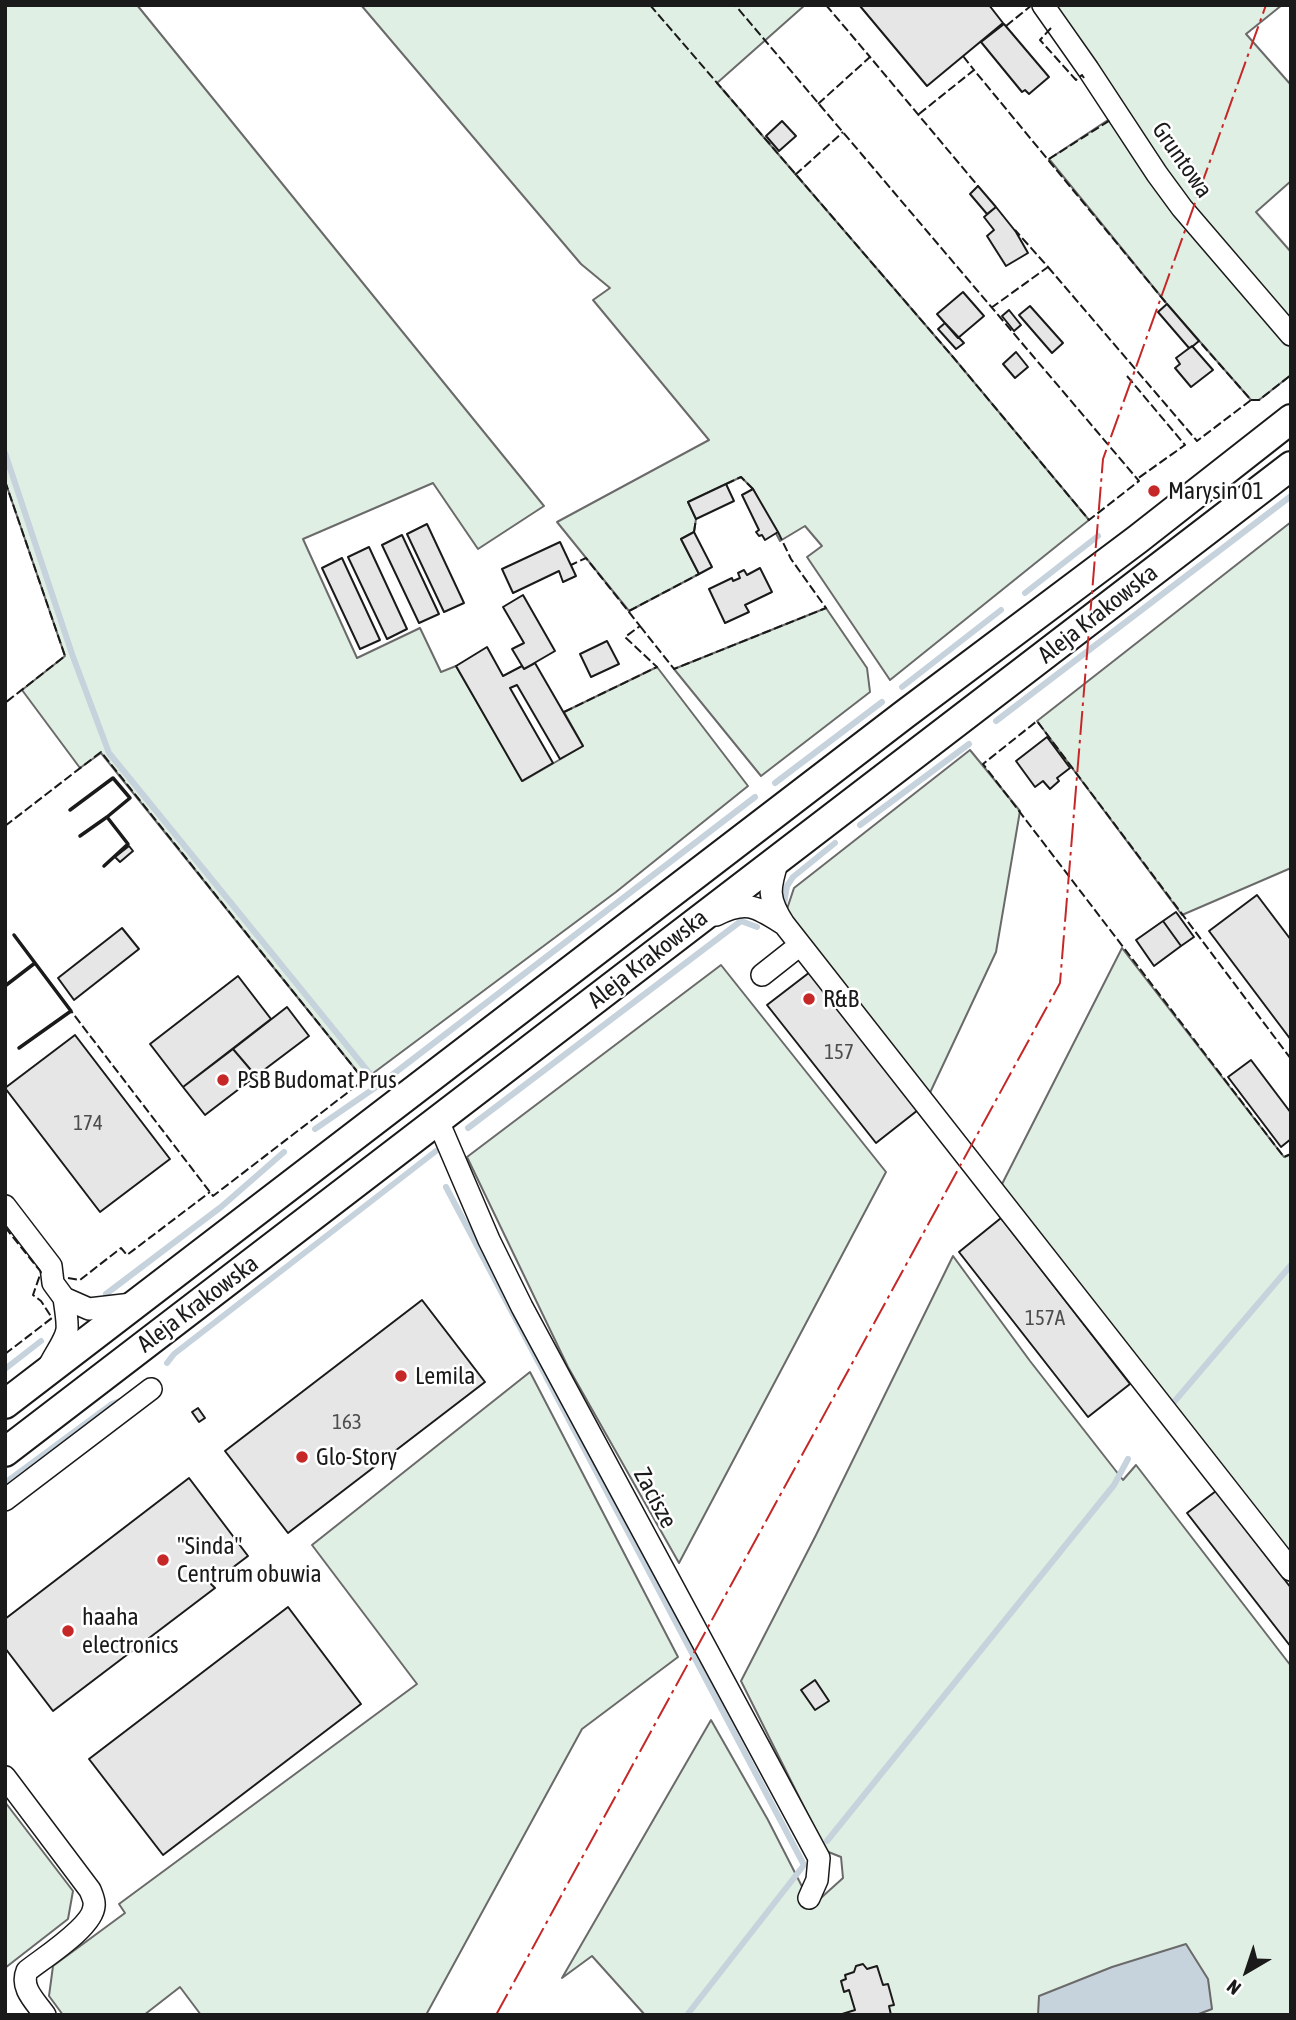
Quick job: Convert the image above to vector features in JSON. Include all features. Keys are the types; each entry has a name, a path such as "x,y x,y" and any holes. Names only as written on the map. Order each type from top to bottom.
{"main road":[{"name":"Aleja Krakowska","path":"5,1404 905,714 1138,539 1291,419"},
{"name":"Aleja Krakowska","path":"5,1452 1291,466"}],"street":[{"name":"Gruntowa","path":"1043,5 1182,208 1291,335"},
{"path":"778,860 770,885 770,897 784,924 1291,1570"},
{"path":"691,926 734,906 749,905 784,924"},
{"path":"762,975 800,945"},
{"name":"Zacisze","path":"438,1121 489,1240 522,1307 819,1858 817,1880 809,1898"},
{"path":"5,1206 51,1266 52,1283 64,1298 89,1309 138,1302"},
{"path":"44,1374 62,1346 69,1327 64,1298"},
{"path":"5,1500 151,1389"},
{"path":"5,1777 94,1899 89,1921 27,1971 24,1982 26,1988 45,2015"}],"green space":[{"path":"5,5 137,5 544,506 478,549 433,483 303,539 357,658 420,628 441,672 456,666 523,781 583,746 564,712 657,667 748,786 616,892 364,1080 101,753 80,768 22,690 65,656 5,481"},
{"path":"361,5 805,5 717,83 1089,520 890,680 807,557 822,546 805,526 780,541 753,489 741,477 688,502 696,519 694,532 681,539 699,574 629,611 557,522 709,440 593,300 610,288 581,264"},
{"path":"1052,5 1282,5 1246,34 1291,85 1291,181 1256,212 1291,252 1291,323 1169,179"},
{"path":"1111,118 1291,342 1291,375 1259,400 1251,400 1167,304 1049,159"},
{"path":"1291,522 1291,868 1182,915 1037,721"},
{"path":"826,608 867,668 870,692 761,776 674,669"},
{"path":"970,750 1020,811 996,952 928,1097 785,915 794,888"},
{"path":"1122,948 1284,1157 1291,1154 1291,1563 1000,1188"},
{"path":"721,965 886,1172 679,1563 568,1367 467,1157"},
{"path":"953,1256 1030,1361 1123,1480 1136,1465 1291,1666 1291,2015 645,2015 592,1956 562,1978 711,1720 768,1820 812,1906 843,1878 841,1857 826,1851 741,1681"},
{"path":"530,1372 678,1657 582,1729 426,2015 201,2015 180,1987 144,2015 63,2015 49,1996 53,1966 125,1913 119,1904 417,1684 312,1545"},
{"path":"5,1802 73,1891 68,1919 5,1968"}],"shaded area":[{"path":"1186,1944 1208,1979 1212,2009 1196,2015 1038,2015 1039,1996 1112,1967"}],"building":[{"path":"989,5 1003,23 927,86 860,6"},
{"path":"1004,24 1049,77 1029,94 1025,90 1022,92 981,42"},
{"path":"782,121 796,136 779,151 766,136"},
{"path":"978,186 996,207 987,214 970,194"},
{"path":"996,207 1016,232 1028,253 1006,266 987,236 994,230 984,217"},
{"path":"963,292 984,316 958,338 937,314"},
{"path":"1167,304 1199,341 1193,346 1189,348 1158,312"},
{"path":"1030,306 1063,343 1052,353 1019,315"},
{"path":"1009,310 1021,325 1014,331 1002,316"},
{"path":"945,323 964,343 956,349 938,329"},
{"path":"1192,346 1213,370 1191,387 1175,368 1180,364 1176,358"},
{"path":"1016,352 1028,367 1015,378 1003,364"},
{"path":"726,484 734,501 696,519 688,502"},
{"path":"753,489 778,532 765,540 756,532 759,530 742,495"},
{"path":"427,524 464,603 444,612 407,534"},
{"path":"694,532 712,567 699,574 681,539"},
{"path":"402,535 439,614 419,623 382,545"},
{"path":"560,542 576,576 563,582 559,571 513,593 502,569"},
{"path":"369,547 407,629 387,639 348,557"},
{"path":"342,558 380,640 360,649 322,568"},
{"path":"760,568 772,592 745,605 749,612 725,623 709,589 732,578 733,581 740,578 738,573 744,570 747,575"},
{"path":"523,595 555,651 524,669 512,649 524,643 503,607"},
{"path":"607,641 619,664 591,677 580,654"},
{"path":"487,647 503,676 522,666 524,669 535,663 583,746 560,759 517,685 510,688 553,763 522,781 456,666"},
{"path":"1047,737 1070,768 1057,778 1059,781 1050,789 1043,781 1035,787 1016,761"},
{"path":"129,846 133,851 120,862 115,857"},
{"path":"1257,895 1291,940 1291,1040 1209,931"},
{"path":"1176,912 1194,937 1181,946 1163,921"},
{"path":"1163,921 1181,946 1154,966 1136,940"},
{"path":"122,928 139,949 74,1000 58,978"},
{"path":"810,972 918,1110 876,1143 767,1005"},
{"path":"238,976 271,1019 183,1087 150,1044"},
{"path":"287,1007 309,1036 256,1076 233,1049"},
{"path":"75,1035 170,1159 100,1212 5,1088"},
{"path":"233,1049 256,1076 205,1115 183,1087"},
{"path":"1251,1060 1291,1113 1291,1139 1281,1147 1228,1077"},
{"path":"1001,1218 1130,1384 1088,1417 959,1252"},
{"path":"422,1300 485,1382 288,1533 225,1451"},
{"path":"198,1408 205,1418 199,1422 192,1412"},
{"path":"189,1478 248,1556 211,1584 215,1588 53,1711 5,1648 5,1619"},
{"path":"1216,1491 1291,1588 1291,1647 1187,1513"},
{"path":"288,1607 361,1704 163,1855 89,1759"},
{"path":"815,1680 829,1701 815,1710 801,1690"},
{"path":"863,1964 867,1969 877,1966 883,1985 888,1984 894,2005 889,2006 891,2015 839,2015 855,2010 849,1990 844,1992 841,1981 846,1979 845,1975 854,1972 856,1966"}],"waterway":[{"path":"5,453 72,654 109,753 379,1085"},
{"path":"996,721 1291,496"},
{"path":"1025,593 1098,536"},
{"path":"902,687 1001,610"},
{"path":"775,783 882,702"},
{"path":"860,825 969,744"},
{"path":"315,1129 379,1085 755,797"},
{"path":"784,904 787,886 793,877 835,843"},
{"path":"468,1128 741,921 757,927"},
{"path":"167,1363 174,1354 436,1151"},
{"path":"106,1294 221,1207 284,1152"},
{"path":"446,1187 804,1865 687,2015"},
{"path":"1174,1402 1291,1265"},
{"path":"5,1369 41,1341"},
{"path":"5,1483 112,1404 120,1401"},
{"path":"827,1841 1114,1485 1128,1459"}],"fence":[{"path":"650,5 953,357 1089,520 1139,481 735,5"},
{"path":"826,5 870,57"},
{"path":"1006,26 1032,5"},
{"path":"1051,28 1040,40 1076,80 1082,75 1084,78"},
{"path":"963,56 974,70"},
{"path":"818,104 870,57 978,186"},
{"path":"919,114 974,70 1167,304"},
{"path":"1049,159 1112,119"},
{"path":"795,175 843,132"},
{"path":"991,308 1048,267 1015,230"},
{"path":"1048,267 1197,441 1251,400 1199,341"},
{"path":"1251,400 1259,400 1291,375"},
{"path":"1127,376 1185,445 1137,479"},
{"path":"726,484 741,477 753,489"},
{"path":"5,481 65,656 5,703"},
{"path":"694,532 696,519"},
{"path":"640,626 674,669 826,608 791,559 778,532"},
{"path":"564,712 657,667 625,637 640,626 586,558 571,565"},
{"path":"629,611 699,574"},
{"path":"1291,1059 1037,721 983,764 1284,1157 1291,1154"},
{"path":"5,826 101,752 364,1080 213,1196 71,1011"},
{"path":"68,1278 80,1280 121,1248 127,1255 210,1192"},
{"path":"5,1227 41,1272 33,1295 41,1301 52,1318 5,1354"}],"wall":[{"path":"70,810 113,778 130,798 107,817"},
{"path":"80,836 107,817 128,844 104,866"},
{"path":"14,935 71,1011 19,1048"},
{"path":"5,986 35,963"}],"power":[{"path":"496,2015 1060,983 1103,459 1266,5"}],"place":[{"name":"Marysin 01","path":"1154,491"},
{"name":"R&B","path":"809,999"},
{"name":"PSB Budomat Prus","path":"223,1080"},
{"name":"Lemila","path":"401,1376"},
{"name":"Glo-Story","path":"302,1457"},
{"name":"\"Sinda\" Centrum obuwia","path":"163,1560"},
{"name":"haaha electronics","path":"68,1631"}]}
